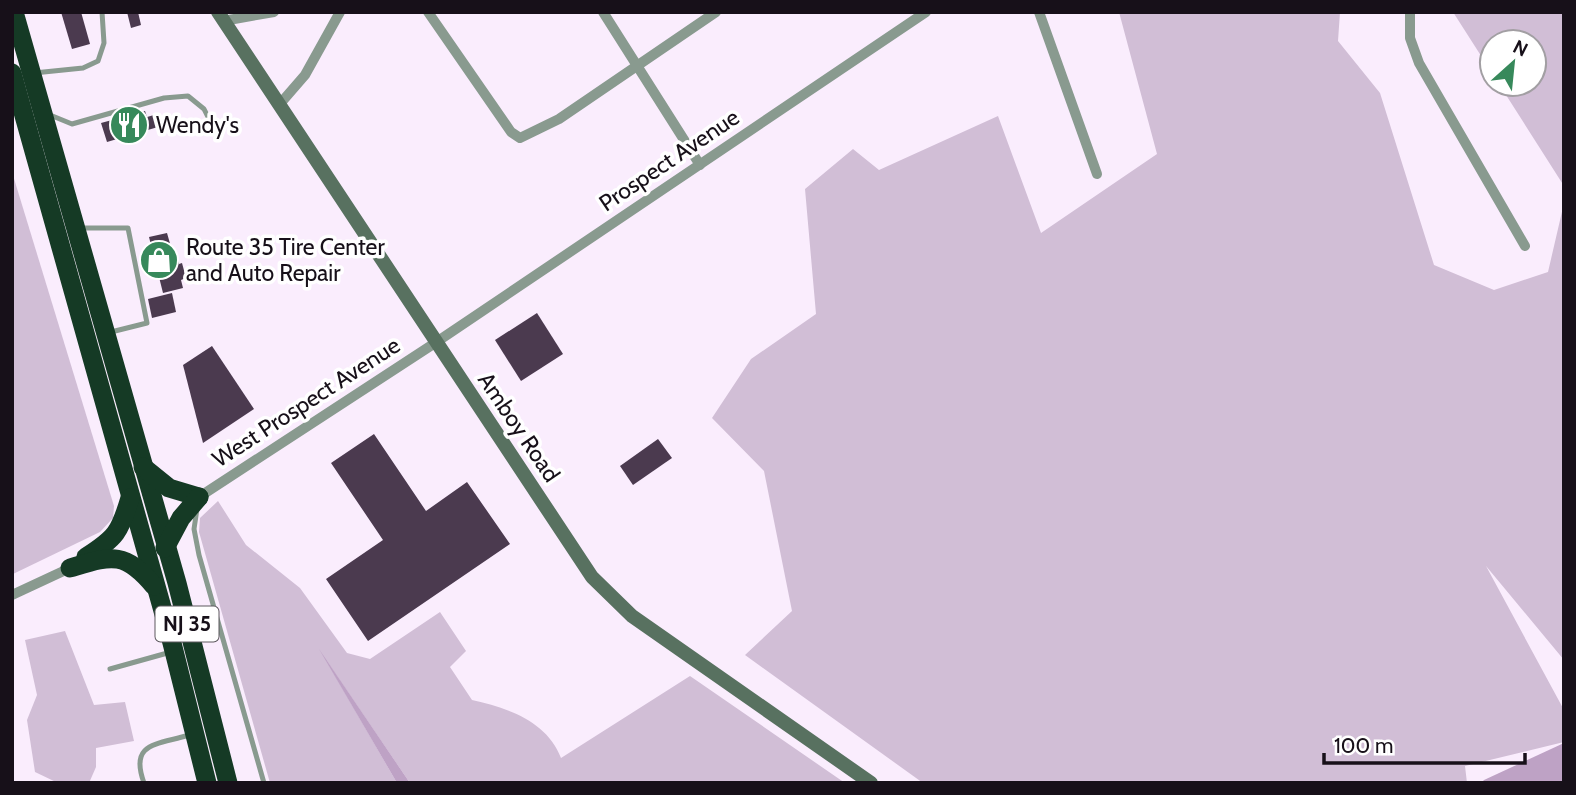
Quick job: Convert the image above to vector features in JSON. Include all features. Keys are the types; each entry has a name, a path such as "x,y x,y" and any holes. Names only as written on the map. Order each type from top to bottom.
{"highway":[{"name":"NJ 35","path":"14,12 22,73 207,783"},
{"name":"NJ 35","path":"22,73 42,113 143,467 228,783"},
{"path":"143,467 169,488 199,497 181,518 165,548"},
{"path":"69,568 114,538 121,529 131,496"},
{"path":"69,568 107,557 120,558 131,562 156,588"}],"main road":[{"name":"Amboy Road","path":"220,17 592,578 614,600 871,783"}],"street":[{"path":"220,17 274,12"},
{"path":"279,105 305,75 340,12"},
{"path":"428,12 510,132 520,138 543,128 716,12"},
{"path":"603,12 700,165"},
{"name":"Prospect Avenue","path":"435,343 926,12"},
{"path":"1039,12 1097,174"},
{"path":"1410,12 1410,38 1419,62 1525,247"},
{"name":"West Prospect Avenue","path":"199,497 435,343"},
{"path":"12,595 69,568"}],"lane":[{"path":"22,73 83,68 98,61 104,43 102,12"},
{"path":"42,113 72,124 164,98 188,96 204,108 212,125"},
{"path":"75,228 128,229 147,323 104,334"},
{"path":"199,497 194,528 199,555 264,783"},
{"path":"110,669 174,651"},
{"path":"144,783 137,764 139,755 147,748 195,733"}],"shaded area":[{"path":"1119,12 1340,12 1338,41 1380,93 1434,265 1494,290 1548,272 1564,203 1564,660 1486,566 1564,710 1564,742 1465,766 1467,783 923,783 745,655 792,611 764,471 712,418 751,359 816,314 805,189 853,149 879,170 998,116 1041,233 1157,154"},
{"path":"1453,12 1564,12 1564,186 1508,98 1548,98 1548,28 1478,28 1478,51"},
{"path":"12,172 114,506 113,518 100,532 13,574"},
{"path":"218,501 246,545 300,588 347,653 370,659 440,612 466,651 450,667 472,700 512,712 536,725 555,745 561,758 690,676 845,783 410,783 326,660 397,783 270,783 199,532 200,518"},
{"path":"65,631 94,705 125,702 134,741 96,748 96,767 89,783 58,783 35,772 27,720 37,695 25,640"},
{"path":"319,649 410,783 397,783"},
{"path":"1564,743 1564,783 1481,783 1484,780"}],"building":[{"path":"61,12 81,12 90,44 72,49"},
{"path":"127,12 138,12 141,25 131,28"},
{"name":"Wendy's","path":"145,111 147,117 154,115 158,127 107,142 101,123"},
{"path":"167,233 173,254 176,253 179,264 182,263 186,278 181,280 183,288 163,293 149,237"},
{"path":"172,293 176,312 152,318 148,299"},
{"path":"537,313 563,354 521,381 495,340"},
{"path":"212,346 254,409 203,443 183,365"},
{"path":"374,434 426,511 467,482 510,544 368,641 326,579 383,540 331,463"},
{"path":"658,439 672,458 633,485 620,466"}],"place":[{"name":"Wendy's","path":"129,125"},
{"name":"Route 35 Tire Center and Auto Repair","path":"159,260"}]}
